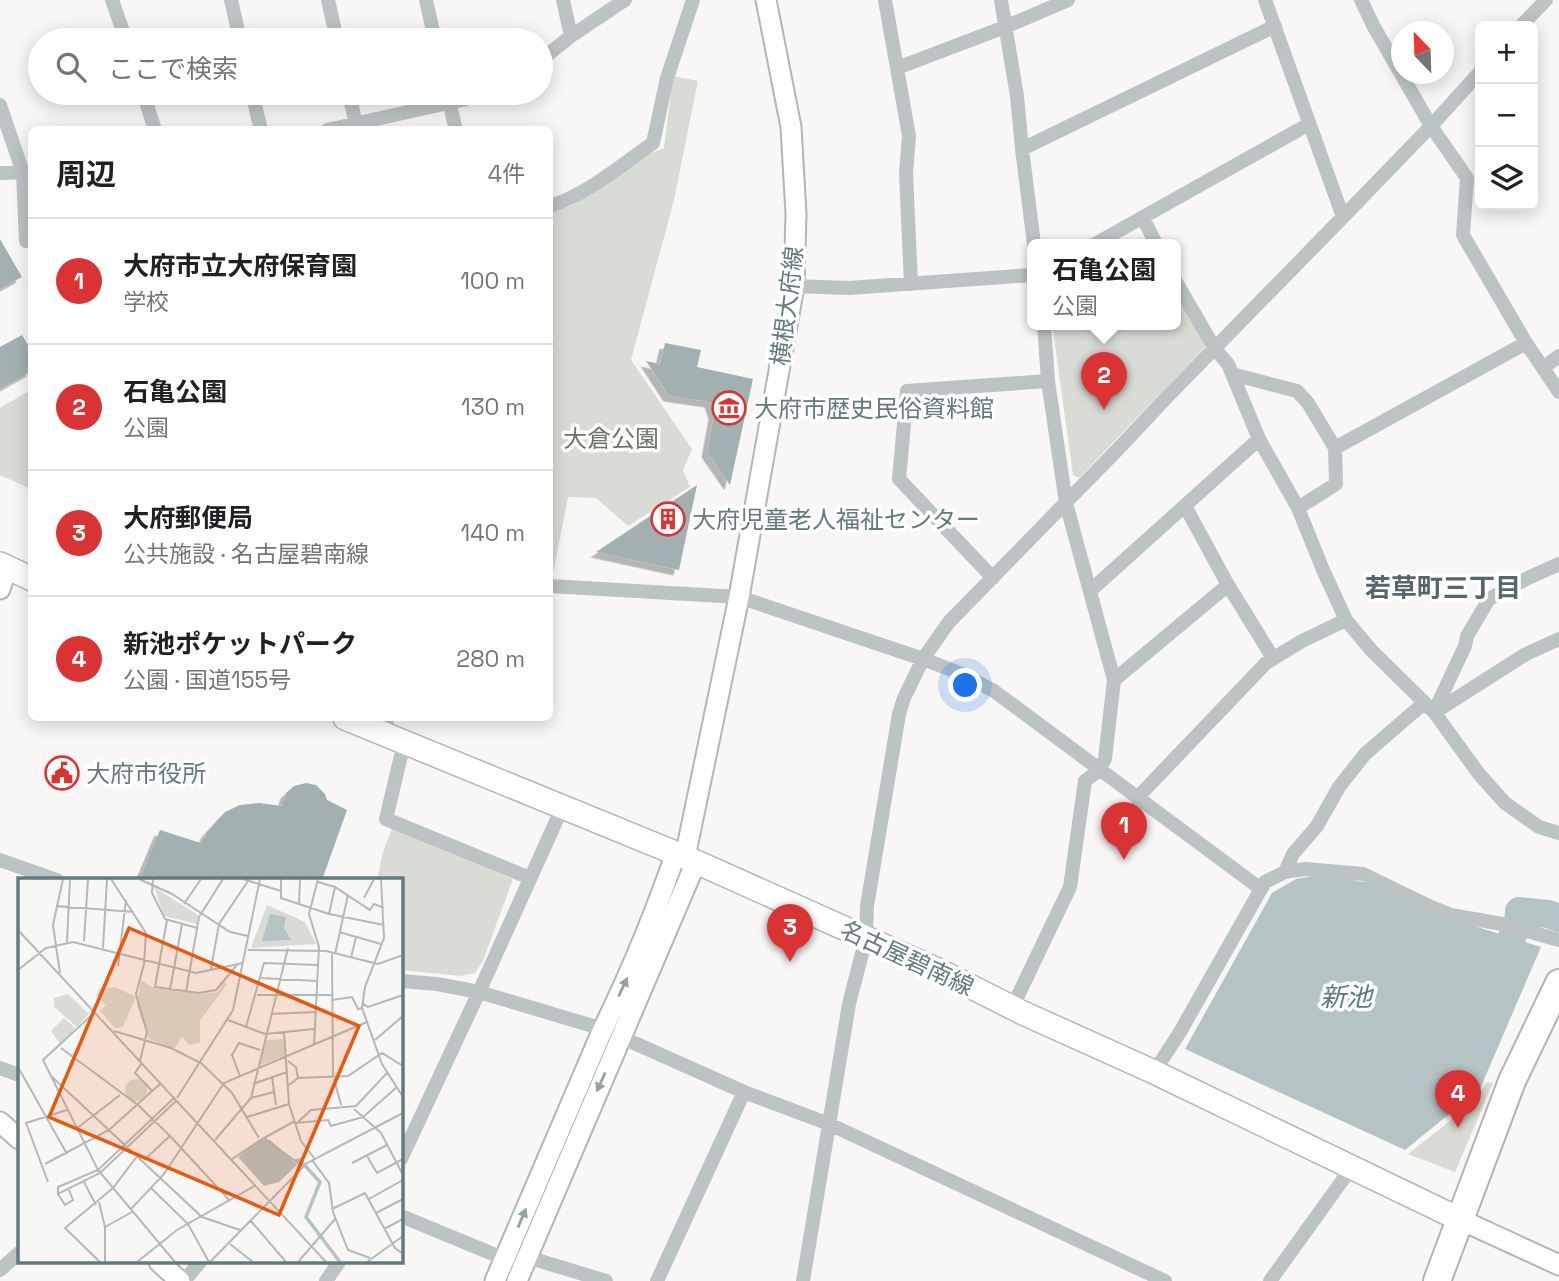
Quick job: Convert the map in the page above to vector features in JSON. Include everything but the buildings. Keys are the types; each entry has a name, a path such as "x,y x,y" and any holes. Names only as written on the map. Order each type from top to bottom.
{"highway":[{"path":"1437,1281 1512,1081 1559,982"}],"main road":[{"path":"2,574 28,578"},
{"name":"名古屋碧南線","path":"355,721 393,732 686,857 940,971 1012,1008 1154,1072 1460,1219"}],"street":[{"path":"112,0 122,28"},
{"path":"231,0 237,28"},
{"path":"328,0 334,28"},
{"path":"426,0 432,28"},
{"path":"563,0 571,36"},
{"path":"553,51 625,0"},
{"path":"553,205 598,183 653,144 667,78 693,0"},
{"name":"横根大府線","path":"686,857 739,597 794,286 796,215 791,128 766,0"},
{"path":"885,0 909,135 906,173 911,284"},
{"path":"1001,0 1017,96 1033,239"},
{"path":"897,68 1068,0"},
{"path":"1265,0 1343,217"},
{"path":"1361,0 1431,126 1467,178 1463,235 1526,343 1559,392"},
{"path":"1526,21 1546,0"},
{"path":"1022,149 1275,26"},
{"path":"803,1281 849,1004 866,938 867,906 899,714 923,659 949,622 1475,78"},
{"path":"0,105 27,172 26,241"},
{"path":"147,105 154,126"},
{"path":"255,105 260,126"},
{"path":"352,105 356,126 423,105"},
{"path":"450,105 455,126"},
{"path":"1104,239 1309,124"},
{"path":"0,173 27,172"},
{"path":"1143,218 1154,239"},
{"path":"794,286 849,289 1027,275"},
{"path":"1181,291 1215,349 1228,364 1259,439 1297,508 1346,620 1371,650 1429,708 1479,774 1505,803 1539,827 1559,833"},
{"path":"1012,1008 1070,887 1085,781 1099,770 1105,760 1114,680 1066,503 1048,381 1044,330"},
{"path":"1335,447 1526,343"},
{"path":"1543,368 1559,356"},
{"path":"1233,374 1297,391 1308,403 1335,447 1336,485 1297,508"},
{"path":"993,578 899,479 907,391 1048,381"},
{"path":"1090,591 1259,439"},
{"path":"1185,506 1228,585 1273,658"},
{"path":"1429,708 1489,599 1559,564"},
{"path":"1114,680 1228,585"},
{"path":"553,586 739,597 962,674 993,691 1261,889"},
{"path":"1137,797 1266,663 1302,641 1346,620"},
{"path":"1285,872 1293,854 1317,826 1339,787 1365,754 1429,708 1526,654 1559,639"},
{"path":"393,732 386,818 530,878"},
{"path":"402,1157 480,992 563,806"},
{"path":"495,1281 660,898 686,857"},
{"path":"517,1281 621,1037 686,857"},
{"path":"0,860 51,878"},
{"path":"1154,1072 1180,1032 1265,882 1285,872 1306,869 1363,874 1451,915 1502,924 1559,940"},
{"path":"402,981 438,984 480,992 603,1028 744,1092 829,1124 1165,1281"},
{"path":"0,1068 18,1074"},
{"path":"657,1281 744,1092"},
{"path":"0,1122 18,1138"},
{"path":"1270,1281 1353,1167"},
{"path":"402,1216 505,1259 527,1257 605,1281"},
{"path":"1460,1219 1559,1265"},
{"path":"0,1270 18,1254"},
{"path":"161,1264 182,1281 198,1264"},
{"path":"326,1281 339,1264"}],"green space":[{"name":"大倉公園","path":"673,76 698,81 674,200 631,360 692,449 683,470 690,487 628,526 596,498 568,497 553,574 553,212 573,205 636,159 664,148"},
{"path":"1181,302 1207,345 1079,478 1073,475 1053,330 1181,330"},
{"path":"28,392 28,488 0,475 0,408"},
{"path":"393,826 513,879 483,961 475,973 460,976 402,970 402,878 377,878 383,852"},
{"path":"1487,1082 1493,1083 1455,1172 1408,1154 1475,1101"}],"water":[{"name":"新池","path":"1324,874 1377,885 1423,910 1541,947 1480,1089 1405,1150 1185,1049 1272,893 1296,879"}],"waterway":[{"path":"1512,937 1519,911 1559,918"}],"place":[{"name":"大府市歴史民俗資料館","path":"729,408"},
{"name":"石亀公園","path":"1104,410"},
{"name":"大府児童老人福祉センター","path":"668,519"},
{"name":"大府市役所","path":"62,773"},
{"name":"大府市立大府保育園","path":"1124,860"},
{"name":"大府郵便局","path":"790,962"},
{"name":"新池ポケットパーク","path":"1458,1128"}],"district":[{"name":"若草町三丁目","path":"1443,588"}]}
